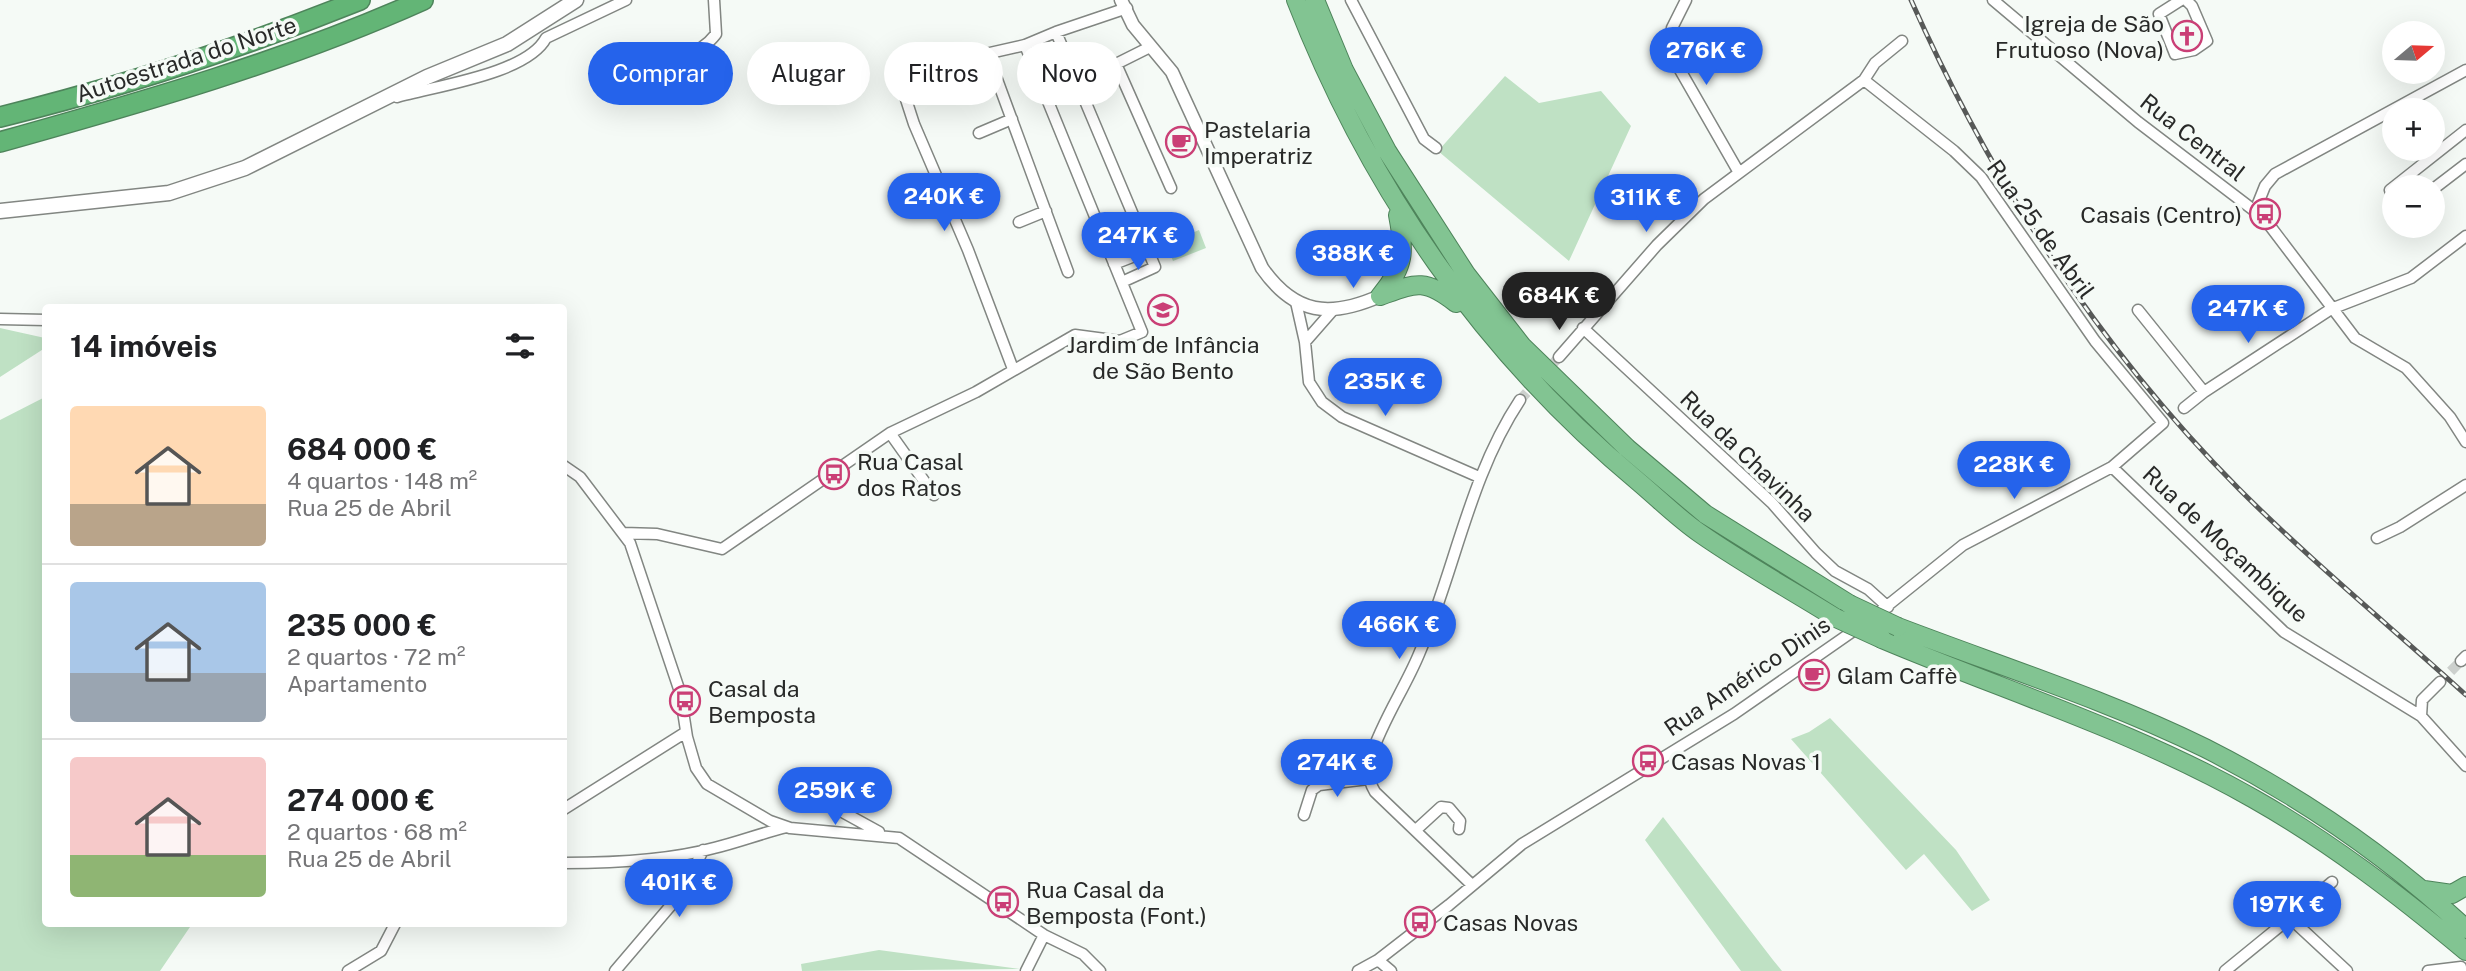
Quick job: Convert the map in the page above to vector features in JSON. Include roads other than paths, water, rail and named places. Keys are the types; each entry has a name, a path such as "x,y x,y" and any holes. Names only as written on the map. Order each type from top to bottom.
{"highway":[{"name":"Autoestrada do Norte","path":"0,117 62,102 226,50 360,0"},
{"name":"Autoestrada do Norte","path":"0,142 234,72 368,24 423,0"},
{"path":"1296,0 1330,80 1396,204 1478,321 1538,391 1614,462 1700,533 1836,618 2133,740 2254,799 2356,864 2466,951"},
{"path":"1315,0 1344,70 1387,151 1466,274 1522,346 1627,448 1704,514 1849,604 1898,627 2138,719 2204,748 2280,790 2355,839 2466,929"},
{"path":"1380,296 1395,278 1403,261 1403,237 1396,204"},
{"path":"1380,296 1415,283 1429,285 1478,321"},
{"path":"2419,889 2446,895 2466,886"}],"main road":[{"path":"0,211 169,193 245,168 378,102 507,44 543,32 576,0"}],"street":[{"path":"378,102 496,71 540,49 543,32 626,0"},
{"path":"710,42 716,34 713,0"},
{"path":"1351,0 1424,139 1436,148"},
{"path":"1686,0 1672,28 1668,48 1738,171"},
{"name":"Rua Central","path":"1993,0 2138,122 2213,182 2255,211 2355,338 2406,368 2450,417 2466,442"},
{"path":"2177,1 2192,6 2207,41 2181,54 2175,54 2159,18 2161,11 2177,1"},
{"path":"1034,42 1126,3 1133,25 1175,79 1262,268 1275,287 1296,302 1321,310 1357,306 1380,296"},
{"path":"1056,32 1155,267 1122,282"},
{"path":"1559,356 1657,245 1738,171 1864,80 1875,63 1902,41"},
{"path":"1150,47 1116,64 1171,188"},
{"path":"2255,211 2265,186 2275,174 2466,70"},
{"name":"Rua 25 de Abril","path":"1864,80 1954,151 1981,177 2095,341 2163,423"},
{"path":"1003,96 1068,272"},
{"path":"908,105 968,250 1013,369"},
{"path":"623,533 657,534 722,549 890,433 976,392 1075,335 1120,341 1142,332 1049,105"},
{"path":"979,133 1012,120"},
{"path":"2409,175 2466,130"},
{"path":"2445,180 2466,164"},
{"path":"1018,222 1046,211"},
{"path":"2184,408 2331,309 2343,307 2411,278 2466,236"},
{"path":"1114,264 1150,250"},
{"path":"1296,302 1305,342 1309,382 1322,402 1342,417 1454,463 1479,477"},
{"path":"1305,342 1333,310"},
{"path":"2137,310 2204,392"},
{"path":"0,319 42,320"},
{"path":"1301,322 1308,328 1319,326"},
{"name":"Rua da Chavinha","path":"1583,328 1772,503 1816,553 1835,570 1868,589 1888,607"},
{"path":"1472,885 1417,829 1375,792 1368,779 1370,758 1419,654 1456,557 1479,477 1501,428 1520,400"},
{"name":"Rua Américo Dinis","path":"1357,971 1378,960 1522,844 1734,714 1888,607 1964,545 2112,467 2163,423"},
{"path":"890,433 934,495"},
{"name":"Rua de Moçambique","path":"2112,467 2284,632 2421,716 2466,766"},
{"path":"567,468 579,477 630,543 674,671 696,768 707,784 769,821 789,827 887,836"},
{"path":"2376,538 2399,527 2466,485"},
{"path":"2421,716 2422,700 2440,682"},
{"path":"567,807 686,732"},
{"path":"1304,815 1312,790 1319,785 1368,779"},
{"path":"799,788 887,836 916,847 1044,935 1083,954 1100,971"},
{"path":"1417,829 1441,807 1449,808 1460,821 1459,828"},
{"path":"567,863 670,856 789,827"},
{"path":"615,971 684,890 703,850"},
{"path":"2225,971 2332,882"},
{"path":"2290,918 2347,971"},
{"path":"348,971 381,951 393,927"},
{"path":"1026,971 1044,935"},
{"path":"1378,960 1391,971"},
{"path":"2428,971 2460,967 2461,971"}],"tunnel":[{"path":"1520,400 1559,357"},
{"path":"2440,682 2461,661"}],"railway":[{"path":"1911,0 1977,133 2013,197 2052,260 2140,378 2188,435 2266,516 2466,695"}],"place":[{"name":"Igreja de São Frutuoso (Nova)","path":"2187,36"},
{"name":"Pastelaria Imperatriz","path":"1181,142"},
{"name":"Casais (Centro)","path":"2265,214"},
{"name":"Jardim de Infância de São Bento","path":"1163,310"},
{"name":"Rua Casal dos Ratos","path":"834,474"},
{"name":"Glam Caffè","path":"1814,675"},
{"name":"Casal da Bemposta","path":"685,701"},
{"name":"Casas Novas 1","path":"1648,761"},
{"name":"Rua Casal da Bemposta (Font.)","path":"1003,902"},
{"name":"Casas Novas","path":"1420,922"}]}
